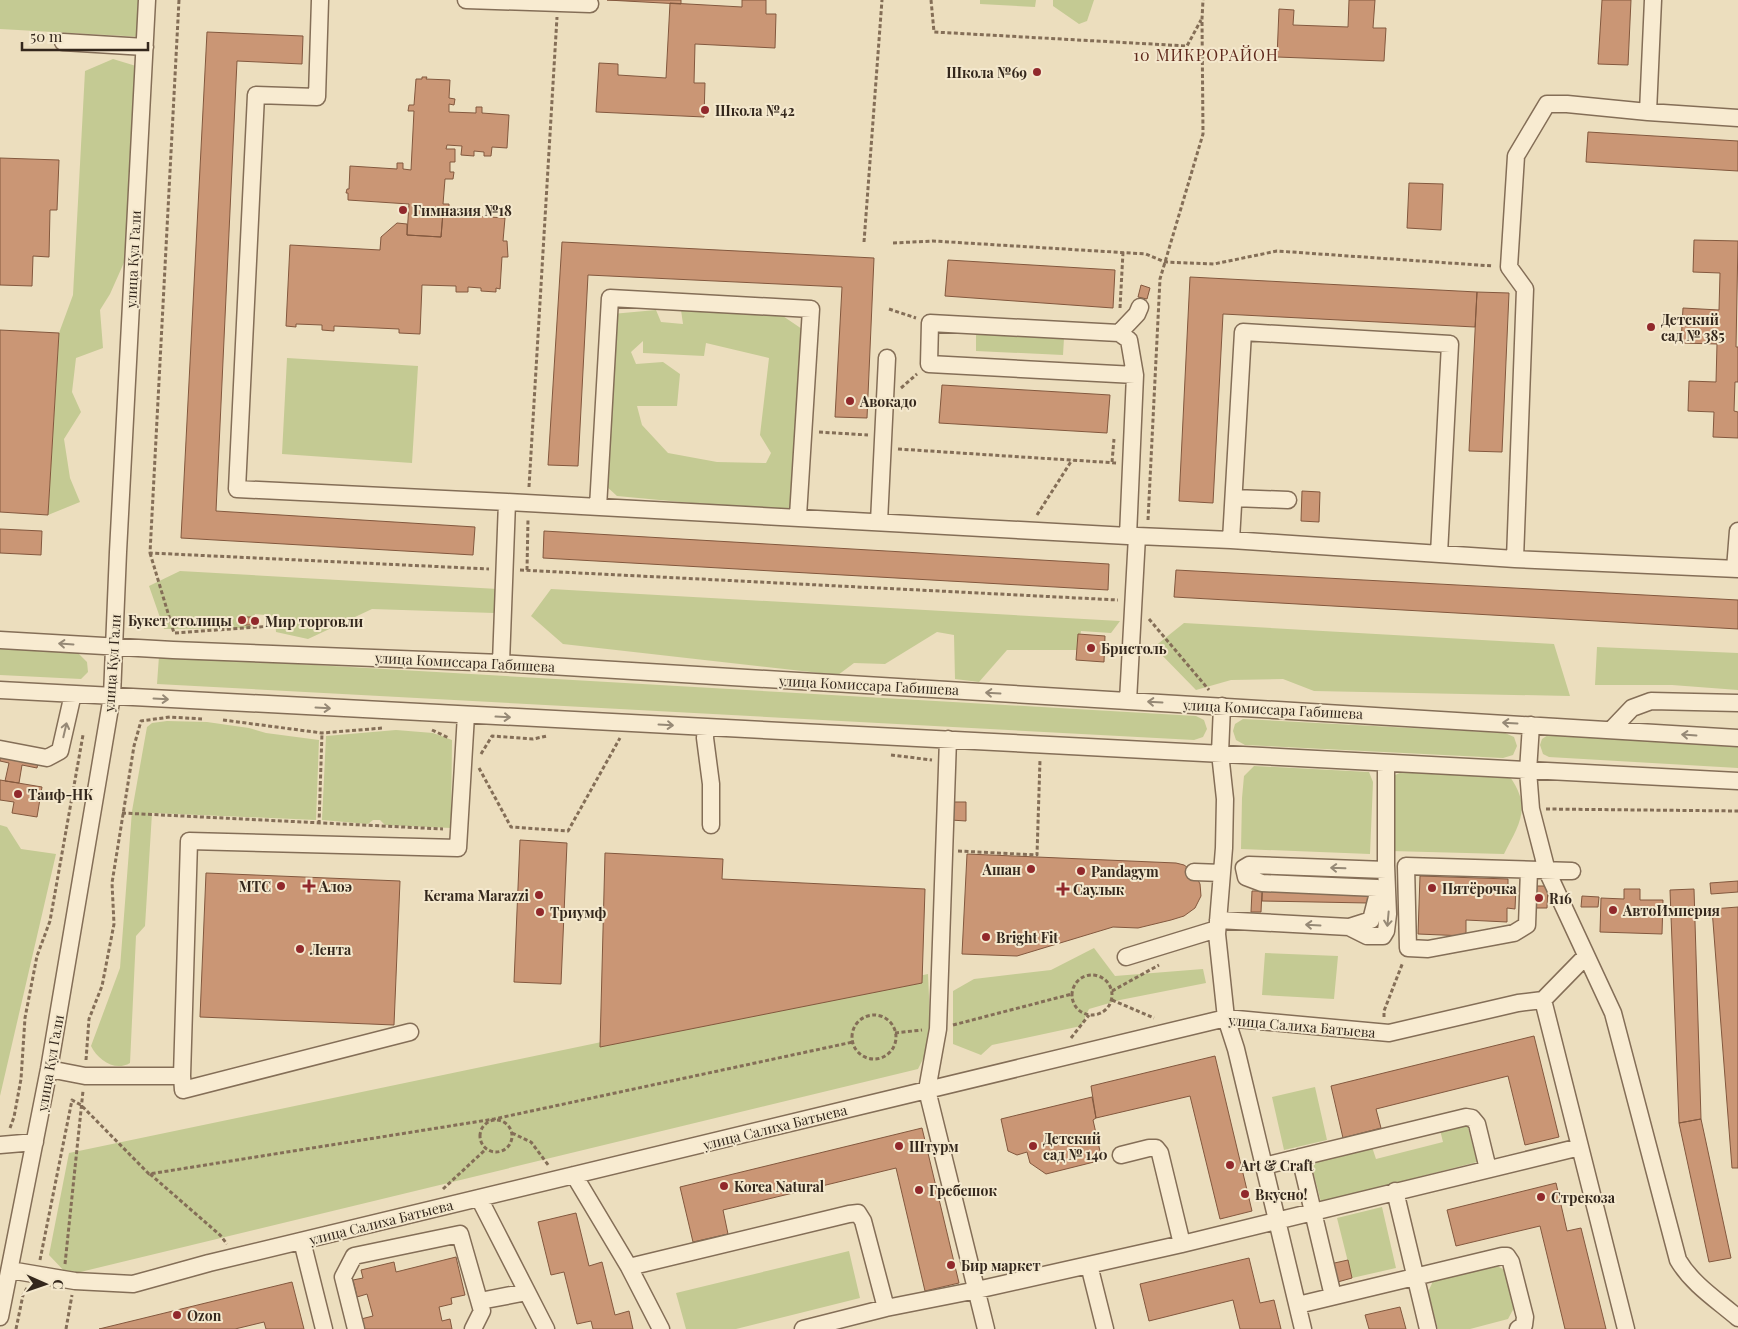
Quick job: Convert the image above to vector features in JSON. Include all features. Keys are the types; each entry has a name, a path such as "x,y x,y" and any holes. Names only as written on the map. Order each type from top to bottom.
{"street":[{"name":"улица Кул Гали","path":"0,1317 49,1069 112,696 147,0"},
{"path":"320,0 317,97 256,95 237,490 798,516 879,522 1231,540 1515,559 1737,569 1738,531"},
{"path":"466,0 590,4"},
{"path":"1648,112 1653,0"},
{"path":"63,42 145,47"},
{"path":"1515,559 1525,289 1509,268 1516,156 1547,104 1738,118"},
{"path":"598,507 610,298 811,309 798,516"},
{"path":"1119,333 1137,314 1140,307"},
{"path":"1128,701 1137,536 1131,464 1136,375 1129,340 1119,333 930,323 929,364 1136,375"},
{"path":"1231,540 1243,332 1450,344 1438,554"},
{"path":"879,522 887,358"},
{"path":"1234,498 1288,500"},
{"path":"501,663 507,502"},
{"name":"улица Комиссара Габишева","path":"0,640 114,647 501,663 1738,738"},
{"path":"0,690 1738,781"},
{"path":"0,749 47,758 60,752 73,694"},
{"path":"1611,730 1632,708 1651,701 1738,703"},
{"path":"1222,706 1220,754 1225,799 1218,925 1226,1018 1236,1049 1304,1329"},
{"path":"410,1032 183,1090 189,841 458,848 466,715"},
{"path":"1530,725 1528,771 1531,809 1547,871 1613,1013 1678,1260 1690,1277 1738,1318"},
{"path":"706,727 705,738 711,784 711,826"},
{"path":"948,739 938,1029 927,1090 986,1329"},
{"path":"1349,927 1367,936 1383,936 1386,930 1388,914 1386,763"},
{"path":"1126,957 1218,925 1349,927 1371,920 1378,894 1377,888 1262,883 1246,877 1244,868 1249,865 1386,870"},
{"path":"1528,870 1527,925 1514,933 1428,949 1408,948 1406,866 1572,871"},
{"path":"1194,872 1222,873"},
{"path":"1586,956 1543,1000 1626,1329"},
{"name":"улица Салиха Батыева","path":"10,1270 75,1281 133,1284 237,1256 1226,1018 1389,1033 1518,1003 1543,1000"},
{"path":"49,1069 85,1076 182,1076"},
{"path":"1264,1166 1472,1118 1477,1124 1488,1169"},
{"path":"2,1144 35,1142"},
{"path":"803,1329 886,1308 1182,1244 1580,1147"},
{"path":"1121,1155 1149,1148 1156,1148 1160,1153 1182,1244"},
{"path":"1300,1157 1333,1296"},
{"path":"574,1175 629,1267 660,1329"},
{"path":"1395,1191 1428,1329"},
{"path":"479,1198 546,1329"},
{"path":"629,1267 858,1213 863,1221 886,1308"},
{"path":"356,1329 343,1277 354,1256 460,1234 482,1312 472,1329"},
{"path":"302,1241 324,1329"},
{"path":"1298,1305 1507,1256 1512,1262 1525,1317 1524,1325 1518,1329"},
{"path":"1090,1265 1105,1329"},
{"path":"480,1301 527,1292"}],"path":[{"path":"179,0 150,553 174,633 272,626"},
{"path":"864,242 882,0"},
{"path":"931,0 934,32 1187,46 1202,19"},
{"path":"1137,536 1160,279 1203,134 1203,0"},
{"path":"527,570 528,503 558,3"},
{"path":"893,243 933,241 1123,252 1146,254 1165,262 1214,264 1277,251 1509,268"},
{"path":"1119,333 1123,252"},
{"path":"889,309 930,323"},
{"path":"885,401 929,364"},
{"path":"803,431 883,442 1131,464"},
{"path":"1027,530 1072,460"},
{"path":"150,553 1133,600 1222,706"},
{"path":"319,824 322,733"},
{"path":"556,734 533,739 492,736 476,762 511,827 568,831 622,735 612,734"},
{"path":"2,1144 14,1117 21,1079 24,1018 37,956 50,921 83,735"},
{"path":"889,754 947,762"},
{"path":"953,851 1037,854 1041,754"},
{"path":"1531,809 1738,811"},
{"path":"122,813 444,829"},
{"path":"1383,1032 1384,1011 1408,948"},
{"path":"1086,976 1102,977 1112,991 1112,1000 1107,1009 1098,1014 1089,1015 1080,1011 1074,1003 1072,994 1074,986 1086,976"},
{"path":"896,1033 938,1029 1072,994"},
{"path":"1112,1000 1168,1024 1170,1032"},
{"path":"870,1016 879,1016 886,1019 896,1033 896,1042 892,1050 886,1056 878,1059 862,1056 852,1042 856,1025 862,1019 870,1016"},
{"path":"149,1174 494,1120 852,1042"},
{"path":"16,1329 23,1296 37,1274 72,1100 81,1105 149,1174 220,1235 237,1256"},
{"path":"494,1120 506,1123 510,1127 512,1134 509,1146 498,1152 486,1149 480,1138 483,1126 494,1120"},
{"path":"512,1134 531,1142 551,1169 554,1180"},
{"path":"438,1194 486,1149"},
{"path":"66,1329 75,1281"}],"green space":[{"path":"0,0 145,0 143,37 0,29"},
{"path":"980,0 1036,0 1035,7 980,4"},
{"path":"1053,0 1094,0 1087,21 1079,24 1053,6"},
{"path":"113,59 136,66 129,169 126,258 110,294 100,310 103,348 76,358 72,392 81,412 64,439 70,478 80,502 48,515 59,333 73,295 85,71"},
{"path":"680,303 774,310 802,329 798,513 617,496 605,485 612,314 656,310 661,322 683,324","holes":["643,341 643,353 704,356 706,343 769,358 760,435 771,453 766,463 717,462 668,453 642,425 637,406 677,406 680,374 663,362 636,364 631,352"]},
{"path":"976,334 1064,338 1063,355 976,351"},
{"path":"287,358 418,366 412,463 282,454"},
{"path":"180,571 498,589 494,613 372,609 308,639 276,632 275,616 255,614 251,628 164,629 149,586"},
{"path":"551,589 1120,621 1111,633 1081,631 1078,650 1007,650 979,682 955,679 954,635 937,632 885,664 854,663 838,675 563,644 531,616"},
{"path":"1184,623 1554,644 1570,696 1314,691 1283,679 1231,680 1196,690 1154,647"},
{"path":"1597,647 1738,653 1738,690 1672,685 1595,685"},
{"path":"0,648 78,653 87,662 88,672 81,679 0,675"},
{"path":"159,656 1196,716 1204,720 1207,729 1203,737 1194,740 157,684"},
{"path":"1243,719 1505,733 1514,737 1517,746 1513,755 1503,758 1245,745 1236,740 1233,731 1235,724"},
{"path":"167,721 207,722 319,740 316,820 152,813 145,926 136,936 130,1063 119,1066 102,1060 91,1046 120,968 132,811 147,727 152,723"},
{"path":"396,730 433,733 452,740 451,828 385,825 380,820 373,820 368,824 322,820 326,736"},
{"path":"1548,735 1738,744 1738,768 1549,757 1543,754 1540,745 1542,739"},
{"path":"1254,766 1369,772 1373,782 1370,854 1241,849 1244,776"},
{"path":"1405,771 1510,777 1517,788 1522,807 1518,825 1504,854 1391,851 1392,779 1395,775"},
{"path":"0,825 7,827 21,849 56,854 0,1096"},
{"path":"1094,948 1115,976 1203,969 1206,983 1120,1000 1089,1009 1081,1026 992,1045 981,1055 953,1044 953,991 974,979 1051,970"},
{"path":"1265,953 1338,956 1334,999 1262,995"},
{"path":"928,974 931,1043 918,1069 68,1275 49,1255 69,1153"},
{"path":"1315,1087 1327,1140 1284,1150 1272,1097"},
{"path":"1467,1124 1477,1162 1321,1202 1311,1163 1372,1147 1376,1159 1443,1142 1440,1130"},
{"path":"1382,1207 1396,1268 1352,1278 1337,1218"},
{"path":"849,1251 860,1298 736,1329 686,1329 676,1293"},
{"path":"1493,1264 1505,1270 1515,1306 1508,1319 1470,1329 1438,1329 1428,1292 1434,1279"}],"building":[{"path":"607,0 681,0 681,4"},
{"path":"742,0 766,0 766,14 776,14 775,48 695,44 694,83 705,83 704,117 596,112 599,63 618,64 618,75 666,78 670,3 742,7"},
{"path":"1349,0 1375,0 1373,28 1386,28 1384,61 1277,57 1279,9 1294,10 1293,25 1348,27"},
{"path":"1602,0 1631,0 1628,65 1598,64"},
{"path":"207,32 303,36 302,64 237,61 216,511 475,527 473,555 181,538"},
{"path":"422,77 427,77 426,79 450,80 449,98 455,99 454,105 449,104 449,112 476,113 476,107 482,107 482,113 509,115 507,148 492,147 491,156 484,156 484,152 474,151 474,156 461,155 462,146 447,145 446,149 455,149 455,162 450,162 450,172 454,172 453,179 445,179 443,204 449,204 449,210 443,210 441,237 407,235 409,204 348,200 348,193 346,193 347,189 349,189 350,166 397,169 397,163 403,163 403,169 411,170 414,111 408,111 409,105 414,105 416,79 422,79"},
{"path":"1588,132 1738,141 1738,171 1586,162"},
{"path":"0,158 59,160 57,210 50,210 49,257 33,256 32,286 0,285"},
{"path":"1409,183 1443,184 1441,230 1407,228"},
{"path":"443,214 505,218 503,241 507,241 508,257 502,257 500,289 496,288 496,292 481,291 481,288 468,287 468,292 456,292 456,286 422,285 420,334 399,333 399,329 334,326 334,331 322,330 322,325 296,324 296,327 286,326 290,245 380,250 381,237 397,223 407,224 407,235 441,237"},
{"path":"1694,240 1738,241 1736,347 1738,347 1738,382 1735,382 1734,411 1738,412 1738,438 1713,437 1714,412 1688,411 1689,381 1716,382 1717,344 1681,343 1683,308 1719,310 1720,273 1693,272"},
{"path":"562,242 874,258 867,418 835,417 842,287 588,275 578,466 548,465"},
{"path":"948,260 1115,270 1113,308 945,296"},
{"path":"1190,277 1477,292 1475,327 1223,314 1213,503 1179,501"},
{"path":"1141,285 1150,288 1147,299 1138,297"},
{"path":"1477,292 1509,293 1502,452 1469,451"},
{"path":"0,330 59,333 48,515 0,512"},
{"path":"942,385 1110,395 1107,433 939,423"},
{"path":"1302,491 1320,492 1319,522 1301,521"},
{"path":"0,529 42,531 41,555 0,553"},
{"path":"544,531 1109,564 1108,590 543,558"},
{"path":"1176,570 1738,600 1738,629 1174,597"},
{"path":"241,617 254,617 254,625 241,625"},
{"path":"1078,634 1105,636 1104,662 1076,660"},
{"path":"0,742 41,749 37,768 22,765 19,783 5,781 9,763 0,761"},
{"path":"0,780 42,787 37,817 12,813 14,802 0,800"},
{"path":"952,802 966,802 966,821 951,820"},
{"name":"Триумф","path":"520,840 567,843 561,984 514,982"},
{"path":"605,853 723,859 722,879 925,889 922,983 600,1047"},
{"path":"967,854 1176,863 1184,865 1194,872 1200,884 1201,896 1195,908 1184,916 1171,920 1138,928 1113,927 1017,956 962,954"},
{"name":"Лента","path":"206,873 400,881 394,1025 200,1017"},
{"path":"1263,875 1369,878 1368,903 1262,901"},
{"path":"1420,876 1508,879 1508,886 1516,887 1515,909 1507,908 1507,922 1466,920 1466,936 1418,934"},
{"path":"1738,881 1738,892 1711,894 1710,883"},
{"path":"1537,886 1548,886 1547,908 1535,908"},
{"path":"1624,889 1640,889 1640,900 1663,900 1662,934 1600,932 1601,898 1624,899"},
{"path":"1694,889 1701,1119 1679,1123 1670,890"},
{"path":"1252,891 1262,891 1261,912 1251,912"},
{"path":"1582,896 1599,897 1598,907 1581,907"},
{"path":"1738,907 1738,1168 1732,1168 1712,909"},
{"path":"1534,1036 1559,1137 1525,1145 1508,1076 1376,1109 1381,1128 1343,1138 1331,1086"},
{"path":"1215,1056 1252,1211 1220,1219 1190,1096 1096,1118 1091,1086"},
{"path":"1092,1097 1096,1118 1093,1120 1102,1160 1046,1174 1030,1163 1027,1152 1017,1155 1008,1151 1001,1119"},
{"path":"1701,1119 1731,1258 1709,1262 1679,1123"},
{"path":"922,1128 959,1283 925,1291 896,1168 723,1210 728,1234 693,1242 680,1187"},
{"path":"1556,1183 1567,1231 1581,1228 1606,1329 1565,1329 1540,1226 1456,1246 1447,1210"},
{"path":"576,1213 589,1266 602,1262 615,1315 629,1311 633,1329 593,1329 591,1321 577,1324 564,1272 551,1275 538,1222"},
{"path":"456,1257 465,1295 451,1298 452,1304 439,1307 442,1321 450,1319 452,1329 363,1329 361,1319 373,1316 367,1294 357,1297 353,1280 363,1278 361,1270 394,1262 396,1272"},
{"path":"1249,1258 1260,1303 1274,1300 1281,1329 1240,1329 1233,1300 1149,1321 1140,1284"},
{"path":"1348,1260 1352,1278 1334,1283 1330,1264"},
{"path":"292,1282 304,1329 266,1329 264,1322 235,1329 99,1329"},
{"path":"1400,1307 1406,1329 1369,1329 1365,1315"}],"place":[{"name":"Школа №69","path":"1037,72"},
{"name":"Школа №42","path":"705,110"},
{"name":"Гимназия №18","path":"403,210"},
{"name":"Детский сад № 385","path":"1651,327"},
{"name":"Авокадо","path":"850,401"},
{"name":"Букет столицы","path":"242,620"},
{"name":"Мир торговли","path":"255,621"},
{"name":"Бристоль","path":"1091,648"},
{"name":"Таиф-НК","path":"18,794"},
{"name":"Ашан","path":"1031,869"},
{"name":"Pandagym","path":"1081,871"},
{"name":"МТС","path":"281,886"},
{"name":"Алоэ","path":"309,886"},
{"name":"Пятёрочка","path":"1432,888"},
{"name":"Саулык","path":"1063,889"},
{"name":"Kerama Marazzi","path":"539,895"},
{"name":"R16","path":"1539,898"},
{"name":"АвтоИмперия","path":"1613,910"},
{"name":"Триумф","path":"540,912"},
{"name":"Bright Fit","path":"986,937"},
{"name":"Лента","path":"300,949"},
{"name":"Штурм","path":"899,1146"},
{"name":"Детский сад № 140","path":"1033,1146"},
{"name":"Art & Craft","path":"1230,1165"},
{"name":"Korea Natural","path":"724,1186"},
{"name":"Гребешок","path":"919,1190"},
{"name":"Вкусно!","path":"1245,1194"},
{"name":"Стрекоза","path":"1541,1197"},
{"name":"Бир маркет","path":"951,1265"},
{"name":"Ozon","path":"177,1315"}],"district":[{"name":"10 МИКРОРАЙОН","path":"1206,54"}]}
